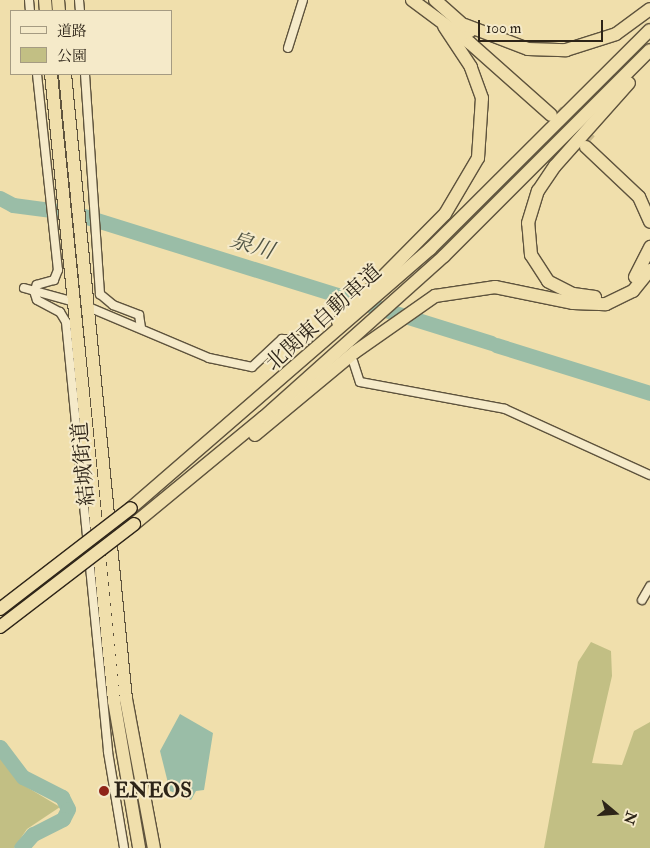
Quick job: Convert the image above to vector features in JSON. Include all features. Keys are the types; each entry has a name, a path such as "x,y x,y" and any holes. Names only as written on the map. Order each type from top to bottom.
{"highway":[{"path":"412,0 554,113 465,25 435,0"},
{"path":"465,25 528,49 566,50 616,34 650,9"},
{"path":"0,609 131,508 245,413 319,341 373,294 449,208 478,158 484,113 480,90 464,54 444,26"},
{"name":"北関東自動車道","path":"373,294 536,147 650,30"},
{"name":"北関東自動車道","path":"0,627 162,502 343,347 529,175 650,50"},
{"path":"650,58 551,172 534,200 527,235 531,255 548,281 584,296 605,295 625,286 641,270 650,247"},
{"name":"結城街道","path":"51,75 54,97 52,159 63,198 114,701 139,848"},
{"name":"結城街道","path":"66,75 126,699 154,848"},
{"path":"650,200 637,181 589,144 635,192 650,222"},
{"path":"162,502 269,424 414,307 448,292 483,286 573,304 606,304 632,291 650,270"}],"street":[{"path":"288,48 304,0"},
{"path":"37,75 52,159 50,194 58,270 54,280 37,284 34,290 37,300 60,312 66,322 108,752 124,848"},
{"path":"85,75 92,205 100,294 112,305 139,314 141,327"},
{"path":"40,99 54,97"},
{"path":"24,288 89,306 209,358 252,367 282,339 319,341"},
{"path":"354,357 360,382 505,409 650,475"},
{"path":"642,600 650,586"}],"green space":[{"path":"591,642 611,651 612,676 592,763 622,765 634,731 650,722 650,848 544,848 578,662"},
{"path":"0,757 25,786 60,807 27,829 14,848 0,848"}],"shaded area":[{"path":"180,714 213,733 204,790 196,791 191,800 170,791 160,751"}],"waterway":[{"name":"泉川","path":"0,198 13,205 74,213 491,343"},
{"name":"泉川","path":"496,345 650,393"},
{"path":"0,747 23,777 62,797 68,809 63,819 33,834 21,848"}],"tunnel":[{"path":"557,111 591,141"}],"place":[{"name":"ENEOS","path":"104,791"}]}
